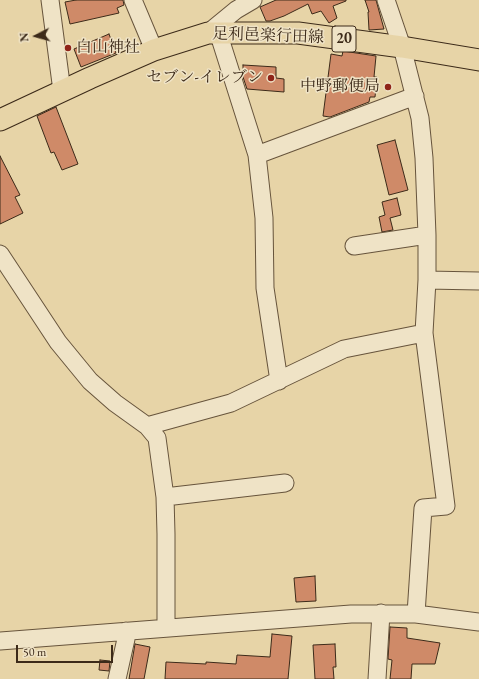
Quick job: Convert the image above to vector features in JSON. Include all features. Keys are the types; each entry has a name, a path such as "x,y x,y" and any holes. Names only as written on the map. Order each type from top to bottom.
{"main road":[{"name":"足利邑楽行田線","path":"0,120 154,50 213,33 298,33 402,47 479,60"}],"street":[{"path":"50,0 62,91"},
{"path":"133,0 154,50"},
{"path":"253,0 237,5 213,33 257,155 264,218 265,288 279,381"},
{"path":"386,0 402,47 420,118 424,158 427,235 427,280 424,332 446,506 422,508 416,614"},
{"path":"257,155 415,96"},
{"path":"354,246 427,235"},
{"path":"0,254 58,342 90,381 115,403 147,426 157,438 165,497 166,628"},
{"path":"427,280 479,281"},
{"path":"147,426 231,403 344,349 424,332"},
{"path":"165,497 285,483"},
{"path":"377,679 381,613"},
{"path":"0,641 351,614 416,614 479,622"},
{"path":"117,679 126,638 126,631"}],"building":[{"path":"76,0 123,0 124,5 117,8 119,13 70,24 65,2"},
{"path":"276,0 346,1 333,6 337,18 329,23 321,11 312,14 308,4 284,16 266,21 260,7"},
{"path":"365,0 376,0 384,29 369,30 369,12"},
{"path":"109,34 116,53 81,67 74,49"},
{"path":"343,51 376,56 374,77 377,77 375,97 370,97 369,102 330,117 323,116 331,54 342,56"},
{"path":"243,65 276,67 276,78 284,79 284,92 247,89 243,77"},
{"path":"56,107 78,164 62,170 54,152 51,153 37,116"},
{"path":"395,140 408,190 389,195 377,145"},
{"path":"0,156 20,195 15,197 23,213 0,224"},
{"path":"397,198 401,215 390,218 393,230 382,232 379,217 385,215 382,202"},
{"path":"315,576 316,601 296,602 294,578"},
{"path":"390,627 407,628 407,638 440,643 435,664 412,664 411,679 390,679 392,660 388,659"},
{"path":"272,634 292,636 288,679 165,679 166,662 236,664 237,655 270,657"},
{"path":"135,644 150,647 144,679 129,679"},
{"path":"335,644 336,667 333,667 334,679 315,679 313,645"},
{"path":"100,660 110,661 109,671 99,670"}],"place":[{"name":"白山神社","path":"68,48"},
{"name":"セブン-イレブン","path":"271,78"},
{"name":"中野郵便局","path":"388,87"}]}
